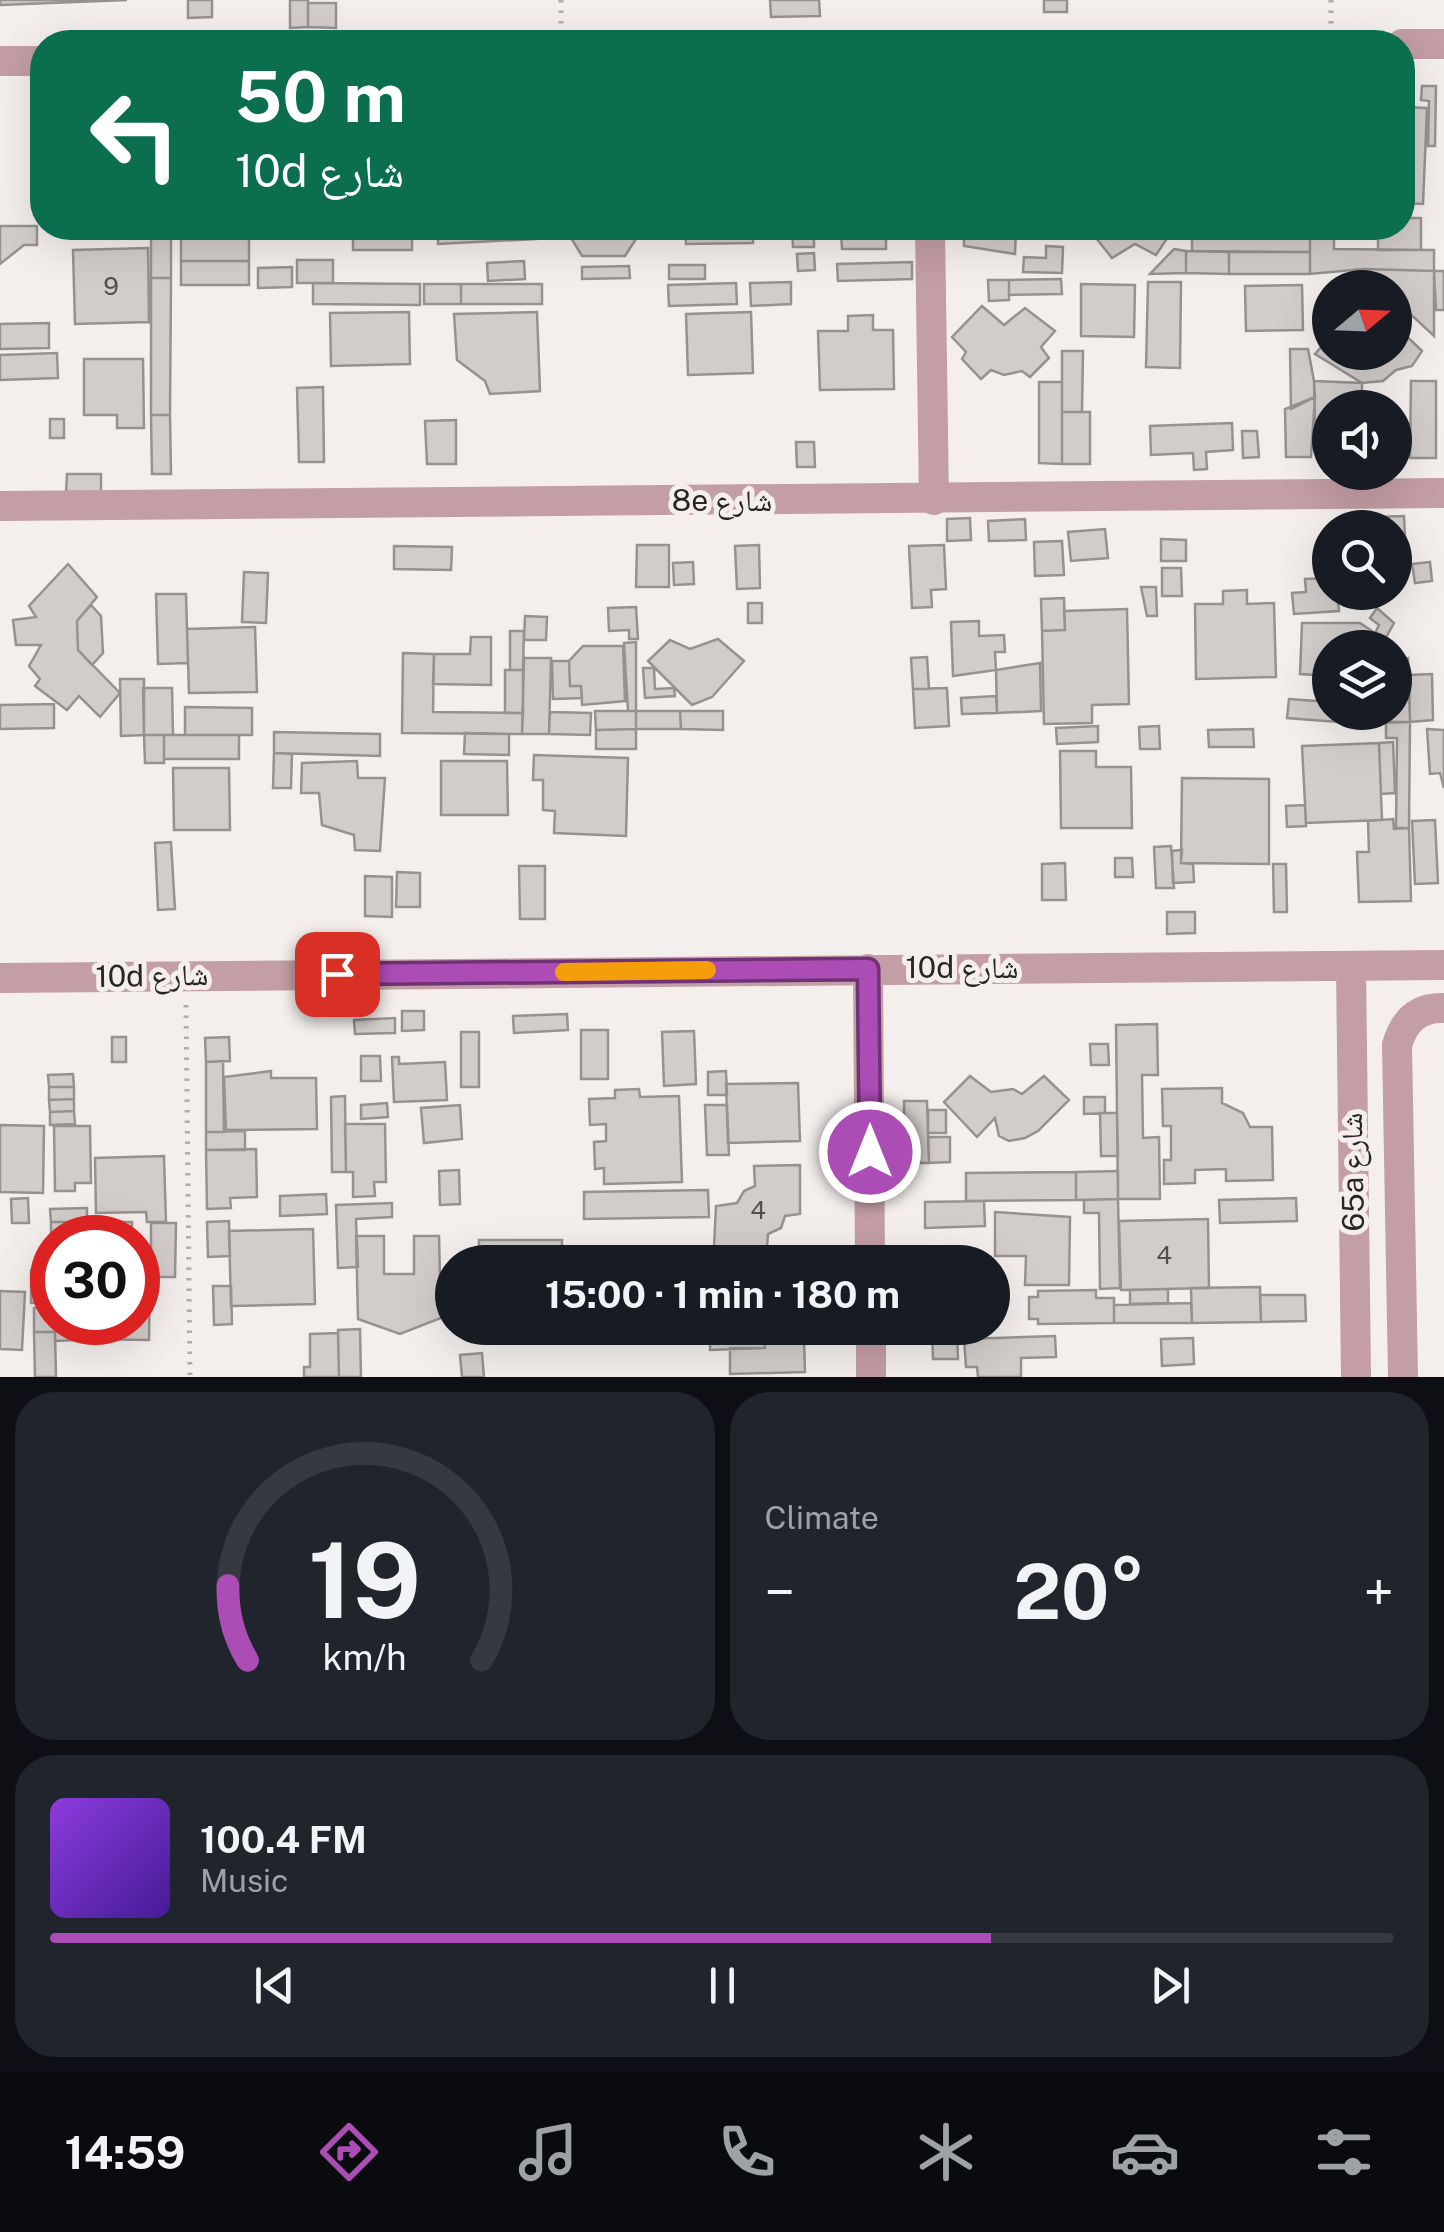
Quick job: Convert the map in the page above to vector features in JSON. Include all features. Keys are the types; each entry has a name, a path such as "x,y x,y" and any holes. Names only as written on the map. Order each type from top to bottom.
{"street":[{"path":"1415,44 1444,44"},
{"path":"0,61 30,61"},
{"path":"930,240 934,500"},
{"name":"8e شارع","path":"0,506 1444,494"},
{"name":"10d شارع","path":"0,978 1444,966"},
{"name":"65a شارع","path":"1351,967 1356,1377"},
{"path":"868,969 870,1245"},
{"path":"1403,1377 1404,1259 1396,1045 1402,1028 1415,1015 1444,1008"},
{"path":"870,1345 871,1377"}],"path":[{"path":"560,0 561,30"},
{"path":"1331,0 1331,30"},
{"path":"186,975 190,1377"}],"building":[{"path":"0,0 127,0 0,5"},
{"path":"188,0 212,0 212,17 188,18"},
{"path":"290,0 308,0 308,27 290,28"},
{"path":"770,0 819,0 820,16 771,17"},
{"path":"1044,0 1067,0 1067,12 1044,12"},
{"path":"308,3 336,3 336,28 308,27"},
{"path":"1422,86 1436,86 1435,146 1428,146 1429,101 1421,100"},
{"path":"1415,108 1427,108 1423,204 1415,204"},
{"path":"1415,218 1421,218 1421,250 1378,250 1378,240 1415,240"},
{"path":"0,226 30,226 30,240 37,240 37,245 24,245 0,264"},
{"path":"151,240 171,240 171,278 151,278"},
{"path":"181,240 249,240 249,261 181,261"},
{"path":"353,240 412,240 412,250 353,250"},
{"path":"438,240 516,240 438,244"},
{"path":"572,240 635,240 625,256 582,256"},
{"path":"686,240 753,240 753,243 686,244"},
{"path":"793,240 814,240 814,247 793,247"},
{"path":"841,240 886,240 886,249 842,249"},
{"path":"964,240 1016,240 1015,254 964,246"},
{"path":"1098,240 1166,240 1156,255 1135,244 1112,258"},
{"path":"1192,240 1310,240 1310,252 1192,251"},
{"path":"1310,240 1334,240 1334,249 1434,250 1434,271 1312,270 1312,274"},
{"path":"1046,246 1063,247 1062,273 1023,272 1024,257 1046,258"},
{"path":"148,248 149,322 75,324 73,250"},
{"path":"1174,249 1186,251 1186,273 1150,274"},
{"path":"1186,251 1229,252 1229,274 1186,273"},
{"path":"1229,252 1310,252 1310,274 1229,274"},
{"path":"814,253 815,270 798,271 797,254"},
{"path":"297,260 333,260 333,283 297,283"},
{"path":"181,261 249,261 249,285 181,285"},
{"path":"524,261 525,279 488,281 487,263"},
{"path":"912,262 912,279 838,281 837,264"},
{"path":"669,265 705,265 705,279 669,279"},
{"path":"629,266 630,278 582,279 582,267"},
{"path":"292,267 292,287 258,288 258,268"},
{"path":"1412,270 1434,271 1434,336 1412,316"},
{"path":"1434,271 1444,271 1444,310 1436,310"},
{"path":"151,278 171,278 170,415 151,415"},
{"path":"1061,279 1062,294 1009,295 1009,280"},
{"path":"988,280 1009,280 1009,300 989,301"},
{"path":"791,282 791,304 751,306 750,283"},
{"path":"1148,282 1181,282 1180,368 1146,367"},
{"path":"313,283 420,284 420,305 313,304"},
{"path":"736,283 737,304 669,306 668,285"},
{"path":"424,284 461,284 461,304 424,304"},
{"path":"461,284 542,284 542,304 461,304"},
{"path":"1081,284 1135,285 1134,337 1081,336"},
{"path":"1302,285 1303,330 1246,331 1245,286"},
{"path":"982,306 1004,325 1025,308 1055,331 1041,347 1049,358 1030,377 1022,371 1004,375 991,370 981,379 962,359 966,352 952,337"},
{"path":"409,312 410,364 331,366 330,313"},
{"path":"537,312 540,391 490,394 485,381 457,360 454,314"},
{"path":"751,312 753,373 688,375 686,314"},
{"path":"873,315 873,330 893,330 894,389 820,390 818,331 848,331 848,316"},
{"path":"49,323 49,348 0,349 0,324"},
{"path":"1412,341 1422,351 1412,366"},
{"path":"1290,349 1308,349 1315,390 1312,398 1291,409"},
{"path":"1062,351 1083,351 1082,412 1062,412"},
{"path":"57,353 58,378 0,380 0,355"},
{"path":"84,359 143,359 144,428 117,428 117,415 84,415"},
{"path":"1341,370 1396,370 1383,381 1362,383"},
{"path":"1314,381 1362,383 1362,390 1314,390"},
{"path":"1411,381 1436,381 1436,458 1412,458"},
{"path":"1039,382 1062,382 1062,464 1039,463"},
{"path":"323,387 324,462 299,462 297,388"},
{"path":"1312,398 1311,457 1286,457 1285,409"},
{"path":"1062,412 1090,412 1090,464 1062,464"},
{"path":"151,415 170,415 171,474 152,474"},
{"path":"50,419 64,419 64,438 50,438"},
{"path":"456,420 456,464 427,464 425,421"},
{"path":"1232,423 1233,450 1206,452 1207,469 1194,470 1193,453 1151,455 1150,426"},
{"path":"1242,431 1257,431 1259,457 1243,458"},
{"path":"796,442 814,442 815,467 797,467"},
{"path":"67,474 101,474 101,492 66,492"},
{"path":"970,518 971,540 947,541 947,519"},
{"path":"1025,519 1026,540 989,541 988,521"},
{"path":"1105,529 1108,558 1071,561 1068,532"},
{"path":"1161,539 1186,540 1186,561 1161,561"},
{"path":"1062,541 1064,575 1035,576 1034,542"},
{"path":"637,545 669,545 669,587 636,587"},
{"path":"759,545 760,588 737,589 735,546"},
{"path":"944,545 946,589 931,590 932,607 912,608 909,546"},
{"path":"394,546 452,547 451,570 394,569"},
{"path":"693,562 694,584 674,585 673,563"},
{"path":"1430,562 1432,581 1415,583 1412,564"},
{"path":"68,564 97,597 77,621 78,650 120,693 100,717 79,696 67,710 35,686 40,679 29,666 41,645 16,645 13,620 36,617 29,606"},
{"path":"1162,568 1181,568 1182,596 1162,596"},
{"path":"244,572 268,573 266,623 242,622"},
{"path":"1305,579 1312,579 1312,610 1339,611 1294,614 1292,593 1306,592"},
{"path":"1141,587 1156,587 1157,616 1147,616"},
{"path":"1247,590 1247,604 1274,603 1276,677 1196,679 1195,604 1223,604 1223,591"},
{"path":"156,594 186,594 188,663 158,664"},
{"path":"1064,598 1065,630 1042,631 1041,599"},
{"path":"748,603 762,603 762,623 748,623"},
{"path":"91,605 101,616 103,653 92,665 78,650 77,621"},
{"path":"636,607 638,639 629,639 629,630 609,631 608,608"},
{"path":"1127,609 1129,704 1092,705 1092,723 1044,724 1042,631 1065,630 1064,611"},
{"path":"1379,610 1394,623 1390,630 1376,630 1379,625 1370,618"},
{"path":"525,616 547,617 546,640 524,640"},
{"path":"979,621 979,636 1004,635 1005,652 995,652 996,670 953,676 951,622"},
{"path":"1302,623 1360,623 1370,630 1312,630 1312,675 1300,674"},
{"path":"255,627 257,692 189,693 187,629"},
{"path":"510,631 524,631 523,670 510,670"},
{"path":"471,637 491,637 491,685 433,684 434,654 470,654"},
{"path":"718,639 744,661 712,697 692,705 648,661 670,640 690,649"},
{"path":"636,642 636,711 628,711 624,643"},
{"path":"583,646 623,646 625,701 582,705 581,686 570,686 569,661"},
{"path":"403,653 434,654 433,712 523,713 522,734 402,733"},
{"path":"927,657 929,689 913,689 911,658"},
{"path":"524,658 551,658 549,734 522,734"},
{"path":"552,661 569,661 570,686 581,686 582,698 553,699"},
{"path":"1040,663 1041,711 997,713 996,670"},
{"path":"643,668 654,668 655,689 674,688 675,696 645,698"},
{"path":"505,670 523,670 523,713 505,713"},
{"path":"1432,674 1433,720 1412,722 1412,675"},
{"path":"120,679 144,679 144,735 121,736"},
{"path":"143,688 172,688 173,735 144,735"},
{"path":"947,688 949,726 915,728 913,689"},
{"path":"996,696 997,713 962,714 961,698"},
{"path":"1289,699 1312,701 1312,720 1287,718"},
{"path":"54,704 54,728 0,729 0,705"},
{"path":"185,707 252,708 252,735 185,735"},
{"path":"595,711 636,711 636,729 596,730"},
{"path":"636,711 680,711 681,729 636,729"},
{"path":"680,711 723,711 723,730 681,729"},
{"path":"550,712 591,713 590,735 549,734"},
{"path":"1098,726 1098,742 1057,744 1056,728"},
{"path":"1159,726 1160,749 1140,749 1139,727"},
{"path":"636,729 636,749 596,749 596,730"},
{"path":"1253,729 1254,747 1209,747 1208,730"},
{"path":"1427,729 1444,730 1444,788 1440,773 1430,774"},
{"path":"1386,730 1410,730 1409,828 1396,828 1397,738 1386,738"},
{"path":"274,732 380,734 380,756 274,753"},
{"path":"465,733 509,734 509,755 464,754"},
{"path":"144,735 164,735 164,763 145,763"},
{"path":"164,735 239,735 239,759 164,759"},
{"path":"1393,742 1395,793 1381,794 1379,743"},
{"path":"1379,743 1382,820 1306,823 1302,746"},
{"path":"1060,751 1096,751 1096,767 1131,767 1132,828 1061,828"},
{"path":"274,753 292,754 291,788 273,788"},
{"path":"534,755 628,758 626,836 554,833 555,811 543,810 543,780 533,780"},
{"path":"357,761 358,778 385,778 380,851 355,850 354,835 322,825 319,793 301,793 302,763"},
{"path":"441,761 507,761 508,815 441,815"},
{"path":"173,768 229,768 230,830 174,830"},
{"path":"1182,778 1269,779 1269,864 1181,863"},
{"path":"1305,805 1306,826 1287,827 1286,806"},
{"path":"1393,819 1394,829 1409,828 1411,901 1359,902 1357,852 1369,852 1368,821"},
{"path":"1435,820 1438,883 1415,884 1412,821"},
{"path":"171,842 175,909 158,910 155,843"},
{"path":"1171,846 1174,888 1156,888 1154,847"},
{"path":"1182,850 1181,863 1193,864 1194,882 1173,883 1172,851"},
{"path":"1115,858 1132,858 1133,877 1115,877"},
{"path":"1065,863 1066,900 1042,900 1042,864"},
{"path":"1273,864 1286,864 1287,912 1274,912"},
{"path":"519,866 545,866 545,919 520,919"},
{"path":"397,872 420,873 420,907 396,907"},
{"path":"365,876 392,877 392,917 365,916"},
{"path":"1167,912 1195,912 1195,933 1167,934"},
{"path":"402,1011 424,1011 424,1030 402,1031"},
{"path":"567,1014 568,1030 514,1033 513,1016"},
{"path":"395,1018 395,1033 355,1034 354,1020"},
{"path":"1157,1024 1158,1075 1142,1075 1143,1138 1159,1137 1160,1199 1118,1199 1116,1025"},
{"path":"581,1030 608,1030 608,1079 581,1079"},
{"path":"694,1031 696,1084 664,1086 662,1032"},
{"path":"461,1032 479,1032 479,1087 461,1087"},
{"path":"112,1037 126,1037 126,1062 112,1062"},
{"path":"229,1037 230,1061 206,1062 205,1038"},
{"path":"1090,1044 1108,1044 1109,1065 1091,1065"},
{"path":"361,1056 380,1056 381,1081 361,1081"},
{"path":"392,1057 399,1057 399,1064 445,1062 447,1100 394,1102"},
{"path":"223,1061 224,1132 206,1132 206,1062"},
{"path":"271,1071 271,1078 316,1078 317,1129 226,1130 224,1077"},
{"path":"726,1071 727,1095 708,1095 708,1072"},
{"path":"73,1074 74,1087 49,1087 48,1075"},
{"path":"970,1076 991,1092 1013,1089 1022,1094 1044,1076 1069,1100 1038,1131 1025,1138 1009,1141 999,1136 995,1118 977,1137 944,1102"},
{"path":"798,1083 800,1141 728,1143 726,1084"},
{"path":"49,1087 74,1087 74,1099 49,1100"},
{"path":"1222,1088 1222,1103 1243,1113 1250,1127 1272,1127 1273,1180 1226,1181 1226,1169 1195,1170 1195,1183 1164,1184 1164,1160 1171,1160 1171,1126 1163,1126 1162,1089"},
{"path":"639,1089 640,1097 679,1096 682,1182 604,1184 604,1168 595,1169 594,1142 606,1141 606,1124 590,1125 589,1099 615,1098 615,1090"},
{"path":"345,1096 346,1172 332,1172 331,1097"},
{"path":"1084,1097 1105,1097 1105,1113 1084,1114"},
{"path":"74,1099 74,1111 50,1112 49,1100"},
{"path":"904,1101 927,1101 929,1163 904,1163"},
{"path":"387,1103 388,1117 361,1119 361,1105"},
{"path":"460,1105 462,1139 424,1143 421,1108"},
{"path":"705,1105 727,1105 729,1155 707,1155"},
{"path":"928,1110 946,1110 946,1133 928,1133"},
{"path":"74,1111 75,1124 50,1125 50,1112"},
{"path":"1100,1113 1117,1113 1118,1156 1101,1156"},
{"path":"345,1124 385,1124 386,1182 374,1182 375,1196 353,1197 353,1172 346,1172"},
{"path":"0,1125 44,1126 43,1193 0,1192"},
{"path":"54,1126 90,1126 91,1183 75,1183 75,1191 55,1191"},
{"path":"245,1131 245,1150 206,1150 206,1132"},
{"path":"928,1137 950,1137 950,1162 929,1163"},
{"path":"256,1149 257,1197 230,1198 231,1208 207,1209 206,1150"},
{"path":"164,1156 166,1222 160,1222 160,1215 146,1212 96,1213 95,1158"},
{"path":"800,1165 800,1214 785,1216 781,1228 768,1234 767,1245 714,1245 716,1206 737,1203 744,1191 755,1186 754,1166"},
{"path":"459,1170 460,1204 440,1205 439,1171"},
{"path":"1118,1171 1118,1199 1076,1200 1076,1172"},
{"path":"1076,1172 1076,1200 966,1201 966,1173"},
{"path":"708,1190 709,1217 584,1219 584,1192"},
{"path":"326,1194 327,1214 280,1216 280,1196"},
{"path":"28,1198 29,1223 12,1223 11,1199"},
{"path":"1296,1198 1297,1221 1220,1223 1219,1200"},
{"path":"1118,1199 1120,1288 1100,1289 1099,1213 1084,1213 1084,1200"},
{"path":"984,1201 985,1226 925,1228 925,1202"},
{"path":"392,1203 392,1217 356,1219 358,1267 338,1268 336,1205"},
{"path":"87,1208 87,1215 50,1215 50,1209"},
{"path":"995,1212 1070,1217 1069,1285 1025,1285 1026,1256 1010,1256 1010,1245 995,1245"},
{"path":"1208,1219 1209,1288 1121,1290 1119,1221"},
{"path":"229,1221 230,1256 208,1257 207,1222"},
{"path":"160,1223 176,1223 175,1277 160,1277"},
{"path":"313,1229 315,1304 231,1306 229,1231"},
{"path":"356,1236 384,1236 384,1274 414,1274 414,1236 439,1236 439,1245 435,1245 435,1320 400,1334 358,1319"},
{"path":"479,1240 562,1240 562,1245 479,1245"},
{"path":"213,1286 231,1286 232,1324 214,1325"},
{"path":"1260,1287 1261,1322 1192,1323 1191,1288"},
{"path":"1168,1289 1168,1303 1130,1304 1130,1290"},
{"path":"1096,1290 1096,1298 1114,1298 1114,1323 1038,1324 1038,1319 1029,1319 1029,1297 1038,1297 1038,1291"},
{"path":"0,1291 25,1292 22,1350 0,1349"},
{"path":"1260,1295 1305,1295 1306,1321 1261,1322"},
{"path":"1191,1303 1192,1323 1114,1323 1114,1305"},
{"path":"360,1329 361,1377 339,1377 338,1330"},
{"path":"338,1333 339,1377 304,1377 304,1367 310,1367 310,1334"},
{"path":"1055,1336 1056,1357 1021,1358 1021,1377 978,1377 977,1367 966,1367 964,1345 1010,1345 1010,1337"},
{"path":"1193,1338 1194,1364 1162,1366 1161,1339"},
{"path":"34,1345 55,1345 56,1377 35,1377"},
{"path":"710,1345 765,1345 765,1348 710,1350"},
{"path":"765,1345 804,1345 805,1372 730,1374 730,1348 765,1348"},
{"path":"933,1345 958,1345 958,1359 933,1359"},
{"path":"482,1353 484,1377 462,1377 460,1355"}],"slow traffic":[{"path":"564,972 707,970"}],"route":[{"path":"337,974 868,969 870,1152"}]}
